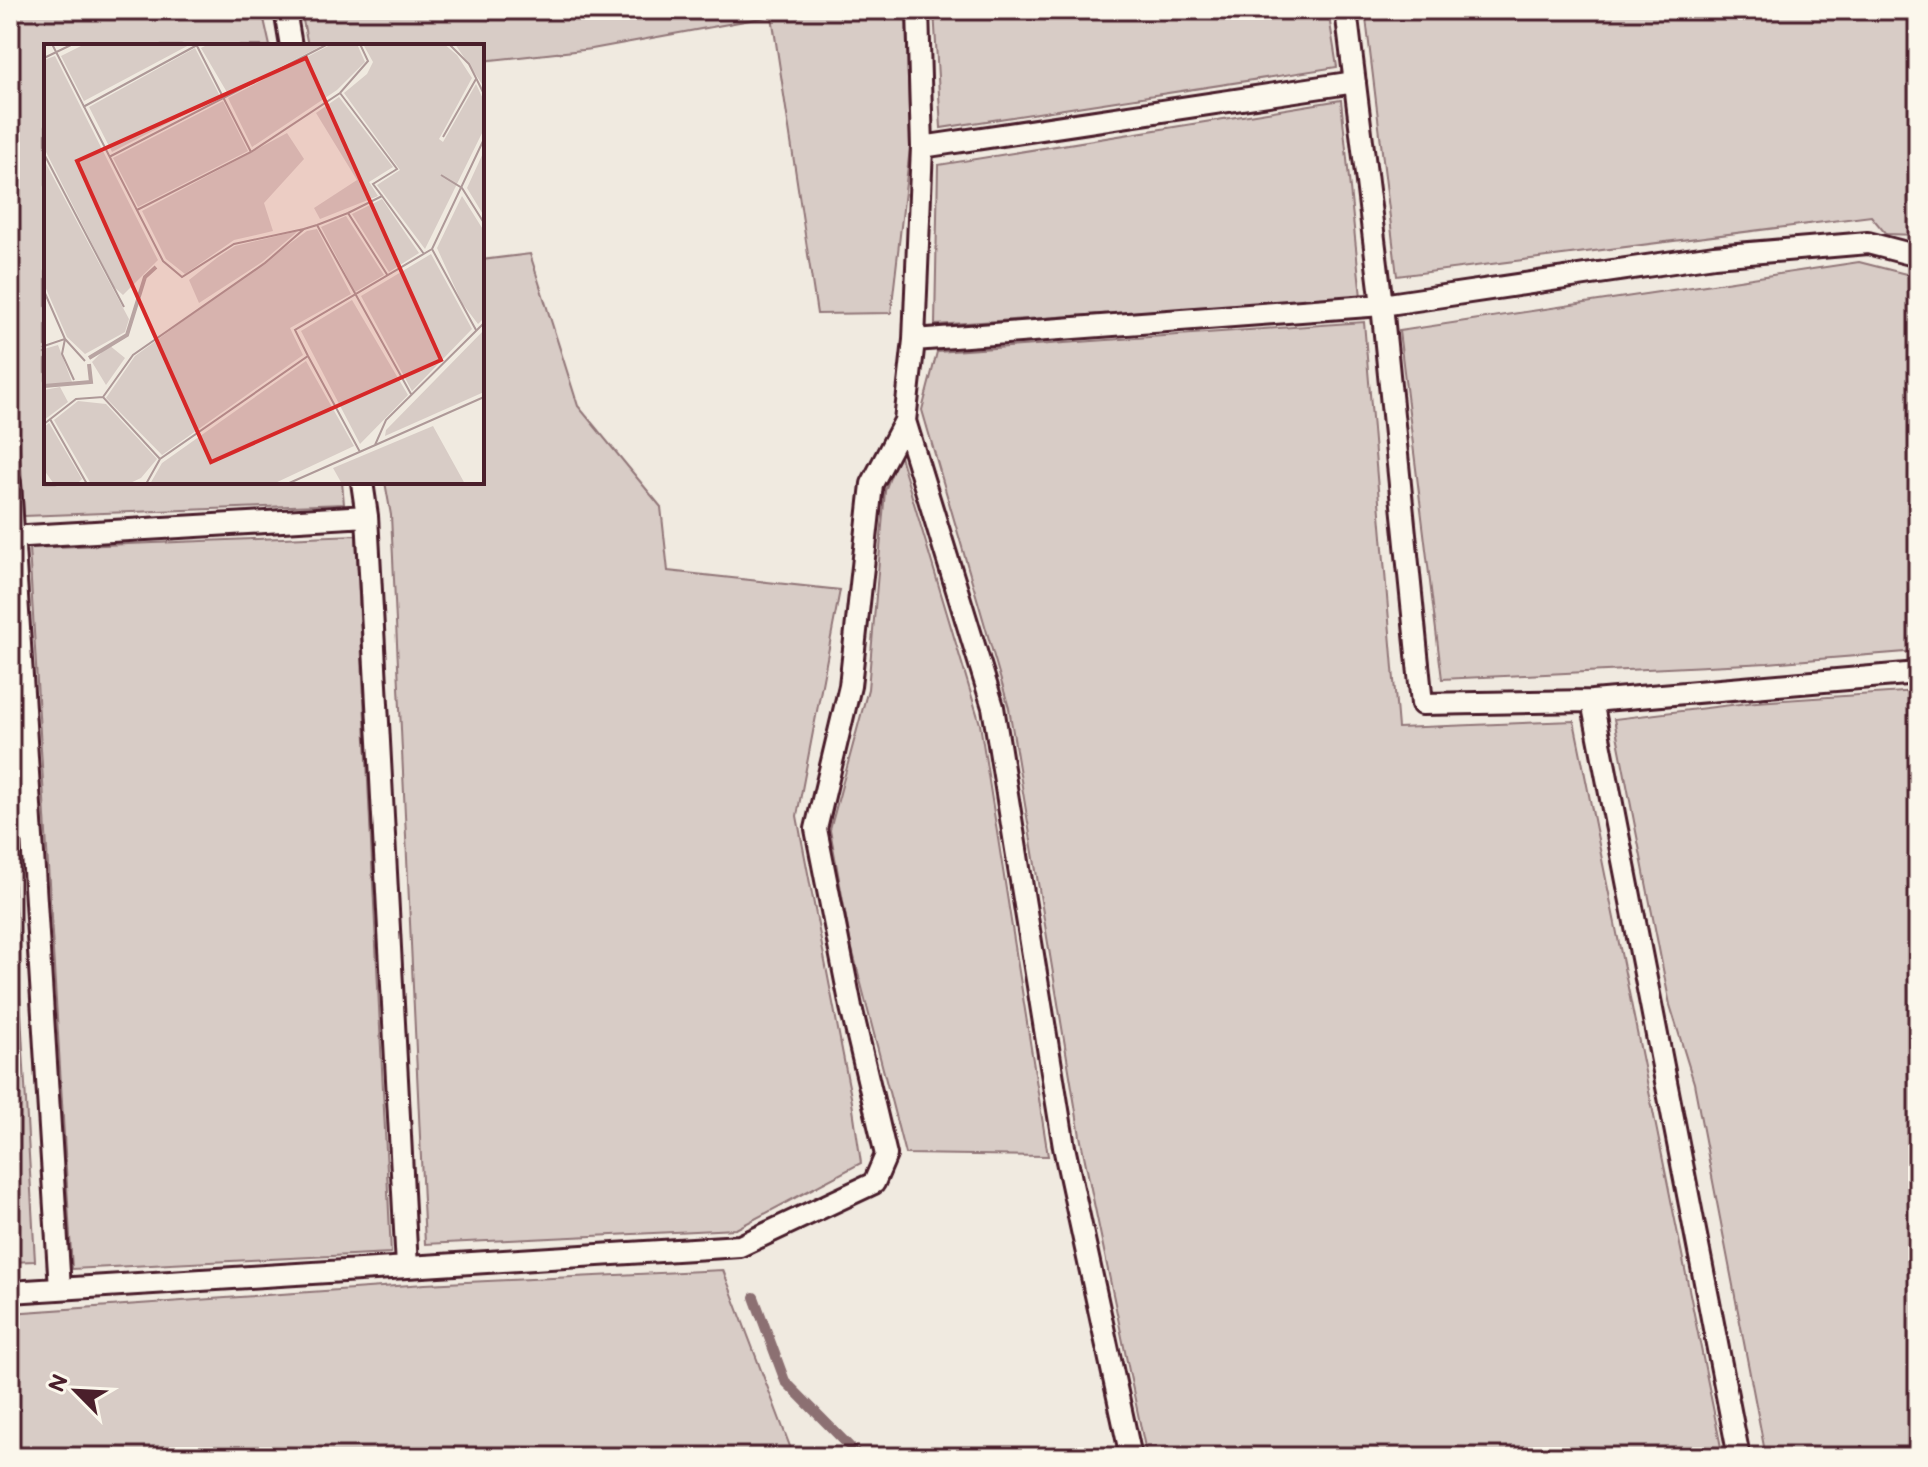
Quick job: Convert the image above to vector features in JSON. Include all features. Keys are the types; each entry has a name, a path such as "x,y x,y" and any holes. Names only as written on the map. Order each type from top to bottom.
{"lane":[{"path":"285,10 291,44"},
{"path":"10,1292 740,1246 874,1183 886,1155 851,1007 816,829 850,686 872,484 905,421 914,340 922,147 918,10"},
{"path":"1346,10 1382,305 1422,704 1592,701 1918,673"},
{"path":"922,147 1355,82"},
{"path":"914,340 1382,305 1714,256 1868,243 1918,256"},
{"path":"905,421 993,707 1064,1147 1131,1457"},
{"path":"10,483 60,1289"},
{"path":"362,484 367,516 407,1267"},
{"path":"12,537 367,516"},
{"path":"1592,701 1739,1457"}],"shaded area":[{"path":"10,10 262,10 270,44 44,44 44,484 342,484 344,504 24,516 10,280"},
{"path":"301,10 906,10 910,148 891,313 817,314 772,16 592,49 484,61 484,44 308,44"},
{"path":"934,10 1328,10 1337,67 941,128"},
{"path":"1365,10 1918,10 1918,235 1886,234 1871,216 1397,276"},
{"path":"1341,100 1361,297 935,325 938,165"},
{"path":"530,254 578,406 661,507 668,571 840,590 797,816 861,1163 736,1229 425,1244 391,515 385,484 484,484 484,260"},
{"path":"1859,262 1918,277 1918,651 1768,663 1442,679 1399,331"},
{"path":"1364,322 1398,728 1574,721 1723,1457 1147,1457 1080,1136 1009,708 922,410 937,352"},
{"path":"899,453 980,724 1048,1156 905,1154 851,945 830,830 868,689 885,491"},
{"path":"356,535 391,1253 72,1269 29,548"},
{"path":"1918,691 1918,1457 1766,1457 1694,1083 1670,1005 1614,719 1756,702"},
{"path":"10,820 35,1261 10,1262"},
{"path":"723,1270 794,1457 10,1457 10,1313 425,1284"}],"building":[{"path":"1711,1447 1713,1457 1692,1457 1691,1452"}],"waterway":[{"path":"754,1297 785,1381 860,1457"}]}
